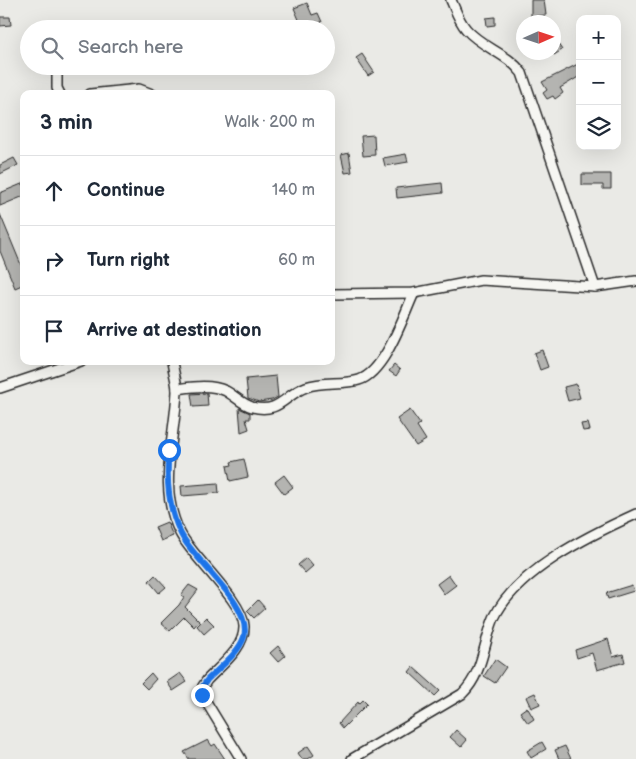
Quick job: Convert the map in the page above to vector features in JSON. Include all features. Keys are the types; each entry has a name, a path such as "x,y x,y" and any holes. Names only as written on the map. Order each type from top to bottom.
{"street":[{"path":"451,0 465,28 514,62 522,73 594,287"},
{"path":"57,75 58,90"},
{"path":"129,90 142,90"},
{"path":"335,294 414,293 481,280 594,287 636,281"},
{"path":"177,389 200,386 214,388 226,391 251,407 267,408 278,406 298,390 308,386 360,380 372,375 381,362 414,293"},
{"path":"0,388 69,365"},
{"path":"173,365 177,389 175,420 166,473 173,512 180,533 216,579 240,613 244,623 244,635 241,644 207,680 203,686 202,695 241,759"},
{"path":"352,759 462,694 471,686 477,675 493,622 510,592 590,535 636,514"}],"building":[{"path":"531,0 544,0 546,15 531,15"},
{"path":"307,3 312,15 318,13 321,20 299,20 294,8"},
{"path":"0,17 10,17 11,25 0,26"},
{"path":"495,17 495,25 487,26 486,18"},
{"path":"362,54 374,72 368,76 356,58"},
{"path":"576,65 576,78 560,88 563,93 555,99 553,96 547,99 543,93 547,90 542,82"},
{"path":"374,135 375,155 363,156 361,136"},
{"path":"349,153 352,172 345,173 341,155"},
{"path":"406,154 408,162 385,166 383,158"},
{"path":"14,158 18,165 0,174 0,165"},
{"path":"582,174 611,174 611,189 603,189 603,185 582,185"},
{"path":"442,183 443,193 397,198 396,188"},
{"path":"20,185 20,198 0,206 0,193"},
{"path":"0,214 20,262 20,286 15,288 0,251"},
{"path":"542,350 548,367 540,370 534,353"},
{"path":"394,365 400,370 396,376 389,371"},
{"path":"276,376 278,397 259,402 248,398 246,379"},
{"path":"576,384 580,398 568,401 564,387"},
{"path":"207,393 208,406 193,407 191,394"},
{"path":"239,408 250,413 250,419 246,419 249,429 241,432"},
{"path":"410,410 420,424 417,426 426,440 416,446 397,419"},
{"path":"588,423 590,430 583,431 581,424"},
{"path":"244,459 248,477 230,481 227,466 232,465 231,462"},
{"path":"284,475 293,487 284,494 275,482"},
{"path":"218,483 219,493 182,496 181,486"},
{"path":"167,522 173,536 161,541 155,527"},
{"path":"306,558 313,566 305,573 298,565"},
{"path":"155,575 166,587 159,593 149,581"},
{"path":"449,575 456,585 444,594 437,584"},
{"path":"189,585 198,590 185,607 199,621 194,627 184,617 170,631 161,623 179,605 184,597 181,595"},
{"path":"632,585 634,591 608,599 606,593"},
{"path":"258,600 265,608 254,618 247,611"},
{"path":"206,617 214,625 204,634 197,626"},
{"path":"608,639 613,657 623,654 625,662 597,670 592,653 577,658 575,650"},
{"path":"278,646 285,656 278,662 270,653"},
{"path":"495,659 506,667 495,683 484,676"},
{"path":"413,667 440,691 435,696 409,672"},
{"path":"151,673 156,679 147,689 141,683"},
{"path":"180,673 187,682 173,691 167,682"},
{"path":"535,693 540,704 531,708 526,697"},
{"path":"363,700 367,704 343,728 339,723 358,702 359,704"},
{"path":"527,707 534,719 528,723 520,712"},
{"path":"456,730 467,740 461,747 450,737"},
{"path":"208,740 212,746 215,744 225,759 189,759 184,752"},
{"path":"542,742 546,749 531,758 527,751"},
{"path":"308,746 314,755 308,759 302,759 298,753"},
{"path":"565,746 571,759 559,759 555,750"}],"route":[{"path":"169,450 166,473 173,512 180,533 216,579 240,613 244,623 244,635 241,644 207,680 201,691 202,695"}]}
